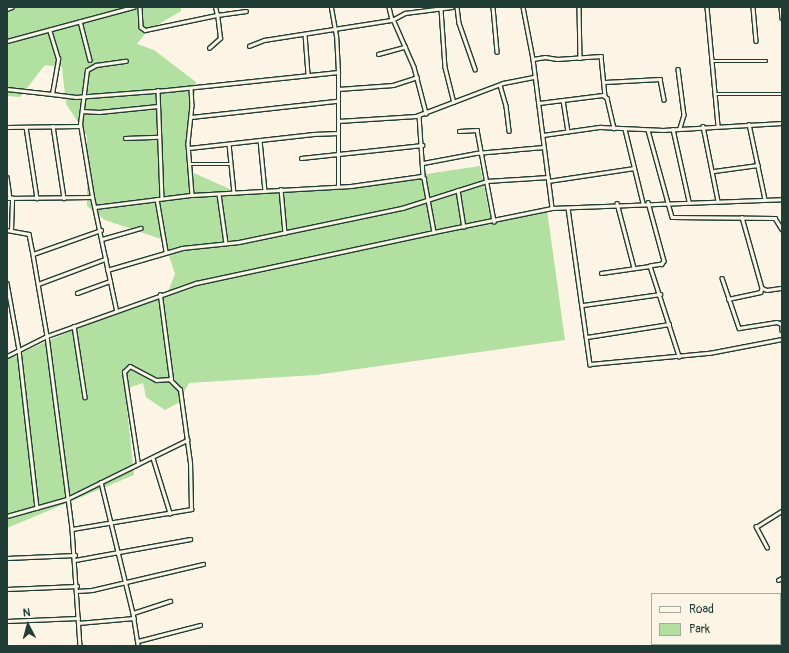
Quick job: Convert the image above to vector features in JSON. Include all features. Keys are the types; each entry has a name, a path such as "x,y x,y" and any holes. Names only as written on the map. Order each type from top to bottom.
{"street":[{"path":"7,9 12,7"},
{"path":"7,41 133,7"},
{"path":"140,7 141,27 145,30 217,15 246,11"},
{"path":"208,48 220,38 215,7"},
{"path":"331,7 335,29 338,72 338,185"},
{"path":"389,7 392,20 417,77 426,113"},
{"path":"249,46 264,40 392,20 405,12 452,7"},
{"path":"457,7 459,23 475,69"},
{"path":"493,7 497,52"},
{"path":"523,7 533,59 534,77 552,208"},
{"path":"579,7 580,58"},
{"path":"706,7 718,125"},
{"path":"753,7 756,41"},
{"path":"781,7 782,18"},
{"path":"441,9 445,67 454,102"},
{"path":"80,22 90,60"},
{"path":"49,30 58,59 52,94"},
{"path":"305,34 308,74"},
{"path":"378,54 405,47"},
{"path":"533,59 545,57 557,59 601,56 606,96 614,128"},
{"path":"116,310 107,270 101,230 92,198 80,126 89,68 126,61"},
{"path":"712,61 766,61"},
{"path":"678,69 684,115 680,128"},
{"path":"7,89 84,96 191,88 308,74 338,72"},
{"path":"338,89 393,85 417,77"},
{"path":"338,121 419,115 500,85 534,77"},
{"path":"605,82 660,79 664,100"},
{"path":"500,85 506,106 509,131"},
{"path":"191,88 189,148 192,195"},
{"path":"158,90 162,198"},
{"path":"715,94 782,94"},
{"path":"538,103 606,96"},
{"path":"563,100 568,131"},
{"path":"191,117 337,102"},
{"path":"82,111 99,112 158,106"},
{"path":"419,115 423,176 434,232"},
{"path":"543,135 568,131 614,128 648,130 718,125 782,123"},
{"path":"749,124 765,199"},
{"path":"26,126 37,198"},
{"path":"53,126 64,198"},
{"path":"7,127 80,126"},
{"path":"703,126 714,171 718,201"},
{"path":"459,131 476,129 494,221"},
{"path":"625,129 643,202"},
{"path":"673,129 689,201"},
{"path":"648,130 670,215 677,218 775,218 782,229"},
{"path":"189,148 338,133"},
{"path":"125,138 160,137"},
{"path":"260,140 265,191"},
{"path":"228,144 234,193"},
{"path":"301,158 422,145"},
{"path":"423,163 481,153 544,147"},
{"path":"190,164 230,164"},
{"path":"714,171 758,165"},
{"path":"548,182 634,168"},
{"path":"95,207 157,198 192,195 338,185 351,186 423,176"},
{"path":"107,270 166,252 285,232 366,214 402,208 487,181 548,177"},
{"path":"7,178 10,198 9,230 29,234 47,336 75,555 80,646"},
{"path":"281,189 285,232"},
{"path":"458,190 464,227"},
{"path":"219,194 226,243"},
{"path":"10,198 92,198"},
{"path":"157,198 166,252"},
{"path":"7,356 47,336 116,310 196,283 552,208 643,202 782,199"},
{"path":"602,273 662,264 664,261 648,202"},
{"path":"617,204 634,268"},
{"path":"568,208 591,364 709,353 782,338"},
{"path":"742,217 762,288"},
{"path":"102,239 140,228"},
{"path":"33,254 101,230"},
{"path":"38,284 105,258"},
{"path":"650,266 679,356"},
{"path":"722,278 739,328 777,322 781,323 782,330"},
{"path":"77,293 110,281"},
{"path":"7,283 19,350 37,508"},
{"path":"762,288 767,290 782,288"},
{"path":"728,299 760,292 762,288"},
{"path":"583,305 660,294"},
{"path":"72,529 191,509 187,440 180,390 170,380 160,295"},
{"path":"587,336 669,324"},
{"path":"74,326 85,397"},
{"path":"138,464 125,369 134,367 156,380 170,380"},
{"path":"7,516 67,499 187,440"},
{"path":"153,458 170,513"},
{"path":"101,482 133,613 138,646"},
{"path":"767,548 756,527 782,511"},
{"path":"75,560 190,539"},
{"path":"7,558 75,555"},
{"path":"77,591 92,590 203,564"},
{"path":"778,580 782,578"},
{"path":"7,589 77,586"},
{"path":"133,613 170,602"},
{"path":"7,621 78,618"},
{"path":"78,623 134,618"},
{"path":"138,642 200,624"}],"green space":[{"path":"7,7 181,7 181,11 147,31 137,44 154,50 196,82 187,170 241,194 346,186 480,166 491,221 547,210 565,340 315,375 189,383 178,403 165,410 146,397 143,383 125,389 134,475 7,528 7,359 84,325 166,297 175,274 164,240 105,220 87,206 87,136 66,104 62,67 45,65 20,97 7,96"}]}
